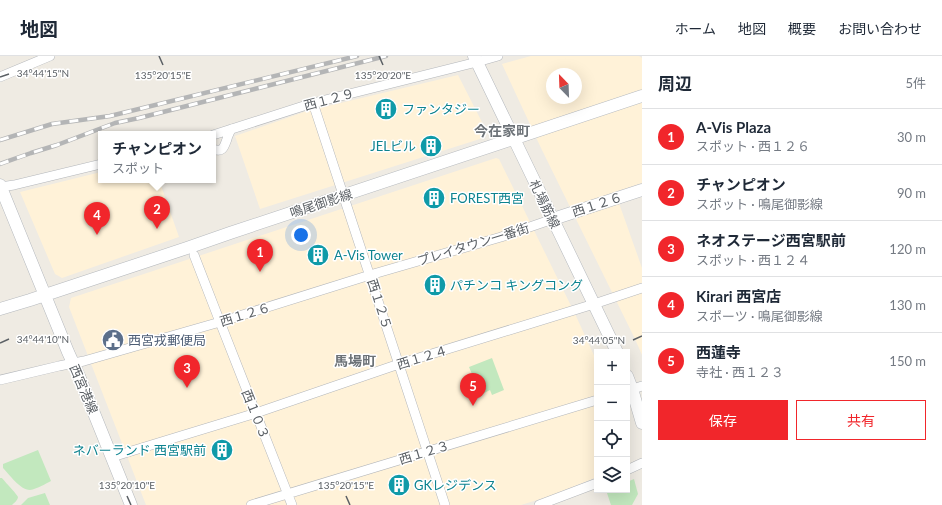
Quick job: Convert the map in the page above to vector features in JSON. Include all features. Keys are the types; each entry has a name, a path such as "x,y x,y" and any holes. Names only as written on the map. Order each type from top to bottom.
{"street":[{"path":"0,77 50,56"},
{"name":"西１２９","path":"216,134 313,103 476,59 498,56"},
{"name":"札場筋線","path":"476,59 616,349"},
{"name":"鳴尾御影線","path":"0,309 642,96"},
{"name":"西１２５","path":"313,103 400,364 445,505"},
{"path":"216,150 221,150 224,148 231,129"},
{"path":"0,186 14,185 98,165"},
{"name":"西宮港線","path":"0,186 112,457 130,505"},
{"name":"西１２６","path":"552,219 642,190"},
{"name":"プレイタウン一番街","path":"370,275 501,237 552,219"},
{"name":"西１０３","path":"194,255 292,505"},
{"name":"西１２６","path":"0,380 73,364 220,322 370,275"},
{"name":"西１２４","path":"112,457 256,413 400,364 642,288"},
{"path":"634,389 642,423"},
{"name":"西１２３","path":"252,505 594,401"},
{"path":"630,469 642,463"},
{"path":"539,505 594,484"}],"shaded area":[{"path":"531,56 639,56 642,58 642,183 615,192 642,268 642,355 635,339 541,148 502,64"},
{"path":"458,75 486,130 483,138 260,209 235,136 307,111"},
{"path":"496,158 499,159 594,355 594,478 550,496 521,505 146,505 69,307 71,298"},
{"path":"98,173 98,183 160,183 179,237 62,278 55,274 20,192"}],"green space":[{"path":"492,358 504,390 492,395 490,390 482,394 479,391 469,367"},
{"path":"38,450 51,481 35,489 26,489 12,478 3,468 3,464"},
{"path":"0,478 2,478 18,497 12,505 0,505"},
{"path":"634,479 638,494 632,505 611,505 607,493 630,493 630,481"},
{"path":"45,493 50,505 21,505 28,498"}],"railway":[{"path":"0,140 52,124 110,116 357,56"},
{"path":"0,164 57,145 115,123 386,56"}],"place":[{"name":"ファンタジー","path":"386,109"},
{"name":"JELビル","path":"431,146"},
{"name":"FOREST西宮","path":"434,198"},
{"name":"チャンピオン","path":"157,229"},
{"name":"Kirari 西宮店","path":"97,235"},
{"name":"A-Vis Tower","path":"318,255"},
{"name":"A-Vis Plaza","path":"260,272"},
{"name":"パチンコ キングコング","path":"435,285"},
{"name":"西宮戎郵便局","path":"113,340"},
{"name":"ネオステージ西宮駅前","path":"187,388"},
{"name":"西蓮寺","path":"473,406"},
{"name":"ネバーランド 西宮駅前","path":"222,450"},
{"name":"GKレジデンス","path":"399,485"}],"district":[{"name":"今在家町","path":"502,130"},
{"name":"馬場町","path":"355,360"}]}
